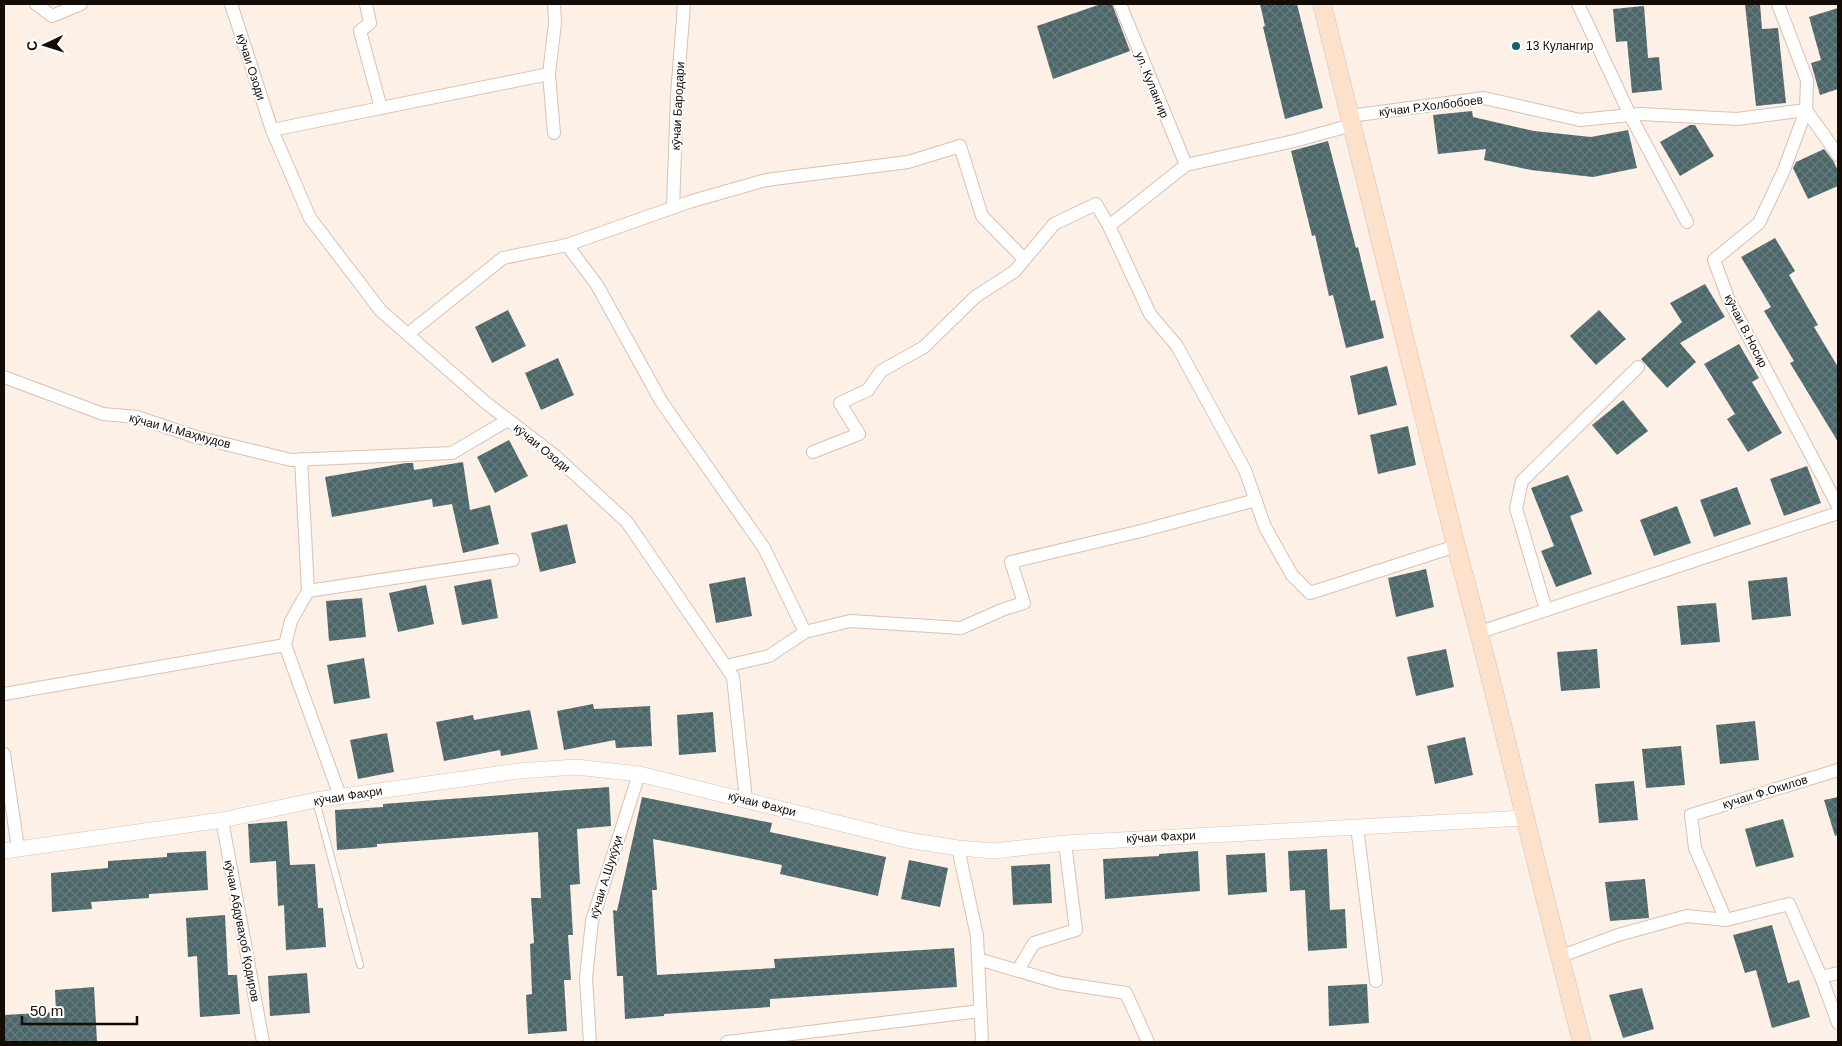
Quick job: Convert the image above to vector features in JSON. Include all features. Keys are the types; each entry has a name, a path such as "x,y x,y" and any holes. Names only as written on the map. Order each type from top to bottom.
{"main road":[{"path":"1322,4 1456,546 1480,632 1524,818 1582,1042"}],"street":[{"path":"36,4 52,16 81,4"},
{"name":"кӯчаи Озоди","path":"231,4 272,130 310,218 381,310 485,402 554,455 627,522 726,666 733,677 746,800"},
{"path":"366,4 370,23 360,31 381,108"},
{"path":"554,4 555,23 550,74 554,133"},
{"name":"кӯчаи Бародари","path":"673,208 677,95 684,4"},
{"name":"ул. Кулангир","path":"1120,4 1186,165"},
{"path":"1578,4 1630,115 1687,222"},
{"path":"1778,4 1808,80 1806,110 1838,155"},
{"path":"272,130 550,74"},
{"name":"кӯчаи Р.Холбобоев","path":"1186,165 1294,141 1351,120 1484,98 1580,120 1640,114 1737,118 1806,110"},
{"name":"кӯчаи В.Носир","path":"1806,110 1784,170 1758,223 1714,260 1728,298 1838,506"},
{"path":"408,334 503,258 567,245 673,208 766,180 908,162 960,146 982,216 1024,259"},
{"path":"1109,226 1186,165"},
{"path":"813,452 859,434 840,403 868,390 881,371 924,347 975,297 1015,271 1054,224 1096,204 1109,226 1150,314 1177,346 1245,470 1265,527 1292,574 1310,593 1456,546"},
{"path":"567,245 597,285 661,402 764,548 805,632"},
{"path":"1546,610 1516,508 1522,481 1638,368"},
{"name":"кӯчаи М.Маҳмудов","path":"4,377 102,414 137,417 196,437 291,460 452,453 508,420"},
{"path":"301,459 308,591 291,621 285,645 340,796"},
{"path":"726,666 769,656 805,632 850,621 961,628 1004,609 1024,603 1011,562 1141,531 1256,500"},
{"path":"1480,632 1838,513"},
{"path":"308,591 513,560"},
{"path":"4,694 285,645"},
{"path":"4,754 11,849"},
{"name":"кӯчаи Фахри","path":"11,849 222,820 340,796 518,771 576,767 639,774 907,840 958,848 994,851 1065,843 1524,818"},
{"name":"кучаи Ф.Окилов","path":"1726,920 1695,848 1691,815 1838,770"},
{"name":"кӯчаи А.Шукӯҳи","path":"590,1042 586,978 592,921 639,774"},
{"name":"кӯчаи Абдуваҳоб Қодиров","path":"222,820 263,1042"},
{"path":"1357,826 1376,981"},
{"path":"1018,970 1034,943 1076,930 1065,843"},
{"path":"958,848 977,936 982,1042"},
{"path":"1559,957 1618,935 1687,916 1726,920 1789,904 1821,977 1838,1023"},
{"path":"978,958 1060,982 1126,993 1148,1042"},
{"path":"1821,977 1838,972"},
{"path":"727,1042 980,1011"}],"lane":[{"path":"316,800 360,965"}],"building":[{"path":"1101,4 1112,4 1130,51 1053,79 1037,26"},
{"path":"1260,4 1297,4 1323,108 1285,119 1263,27 1265,26"},
{"path":"1745,4 1760,4 1762,29 1778,28 1786,103 1756,106"},
{"path":"1644,6 1648,58 1659,57 1662,90 1632,93 1627,41 1616,42 1613,9"},
{"path":"1838,8 1838,89 1820,95 1811,63 1821,60 1809,17"},
{"path":"1472,111 1473,117 1534,131 1591,137 1628,130 1637,168 1593,177 1531,170 1484,160 1486,149 1438,154 1433,115"},
{"path":"1690,125 1695,125 1714,156 1680,176 1660,142"},
{"path":"1328,141 1371,301 1375,300 1384,338 1346,348 1333,295 1329,296 1315,235 1312,236 1291,151"},
{"path":"1824,149 1838,171 1838,186 1808,199 1793,168 1796,162"},
{"path":"1775,238 1795,271 1789,275 1818,325 1814,327 1838,367 1838,442 1790,363 1794,361 1764,311 1771,307 1741,257"},
{"path":"1705,284 1725,317 1680,343 1696,362 1667,388 1641,359 1682,322 1670,303"},
{"path":"508,310 526,346 492,363 475,327"},
{"path":"1599,310 1626,339 1596,365 1570,336"},
{"path":"1739,344 1759,378 1752,382 1782,433 1748,452 1727,419 1735,414 1704,364"},
{"path":"558,358 574,395 541,410 525,373"},
{"path":"1387,366 1397,405 1358,415 1350,376"},
{"path":"1623,400 1648,431 1617,455 1592,425"},
{"path":"1408,426 1416,465 1378,474 1370,435"},
{"path":"509,440 528,476 495,493 477,457"},
{"path":"463,462 470,510 490,505 499,544 463,553 452,504 433,507 432,499 332,517 325,477 406,463 413,463 414,470"},
{"path":"1807,466 1821,503 1784,516 1770,479"},
{"path":"1568,475 1583,511 1570,516 1592,574 1556,587 1541,551 1554,546 1531,488"},
{"path":"1737,487 1751,524 1714,537 1700,500"},
{"path":"1677,506 1691,543 1654,556 1640,520"},
{"path":"567,524 576,563 540,572 531,533"},
{"path":"1426,569 1434,607 1396,617 1388,578"},
{"path":"745,577 752,616 716,623 709,584"},
{"path":"1787,577 1791,616 1752,620 1748,581"},
{"path":"491,579 498,618 462,625 454,586"},
{"path":"426,585 434,624 398,632 389,593"},
{"path":"362,598 366,637 329,641 326,601"},
{"path":"1716,603 1720,642 1681,645 1677,606"},
{"path":"1446,649 1454,687 1416,696 1407,657"},
{"path":"1597,649 1600,688 1561,691 1557,652"},
{"path":"364,658 370,698 334,704 327,665"},
{"path":"593,704 594,709 650,706 652,746 616,748 615,740 564,750 557,711"},
{"path":"530,710 538,749 501,756 500,750 444,761 436,722 473,715 474,720"},
{"path":"713,712 716,752 679,755 677,715"},
{"path":"1755,721 1759,760 1720,764 1716,725"},
{"path":"387,733 394,772 358,779 350,740"},
{"path":"1465,737 1473,775 1435,784 1427,746"},
{"path":"1681,746 1685,785 1646,788 1642,749"},
{"path":"1634,781 1638,820 1599,823 1595,784"},
{"path":"609,787 611,826 577,829 580,884 570,885 573,935 568,935 571,980 564,980 567,1031 528,1034 526,995 532,994 530,944 534,943 531,898 541,898 538,832 377,844 377,847 337,850 335,810 383,807 383,804"},
{"path":"642,797 772,823 770,832 886,857 878,896 780,874 782,865 653,839 657,890 652,890 657,975 775,968 774,959 954,948 957,987 770,999 770,1007 664,1014 664,1016 625,1019 623,976 617,976 613,910 617,911"},
{"path":"1838,797 1838,835 1835,836 1824,800"},
{"path":"1783,819 1794,857 1756,867 1745,829"},
{"path":"287,821 290,865 315,864 318,908 323,908 326,947 286,950 284,905 278,906 276,861 250,863 248,824"},
{"path":"1327,849 1330,910 1345,909 1347,948 1308,951 1305,890 1290,891 1288,851"},
{"path":"206,851 208,890 149,894 149,898 91,902 92,909 52,912 51,873 108,868 108,861 167,857 167,853"},
{"path":"1198,851 1200,891 1105,899 1103,859 1159,856 1159,854"},
{"path":"1265,853 1267,892 1228,895 1226,855"},
{"path":"909,860 948,868 940,907 901,899"},
{"path":"1050,864 1052,903 1013,905 1011,866"},
{"path":"1645,879 1649,918 1610,921 1605,882"},
{"path":"225,915 228,975 237,975 240,1014 200,1017 197,956 188,957 186,918"},
{"path":"1772,925 1788,983 1799,980 1810,1017 1772,1028 1756,970 1745,973 1733,935"},
{"path":"307,973 310,1013 270,1016 268,976"},
{"path":"1367,984 1369,1023 1329,1026 1328,986"},
{"path":"94,987 97,1042 4,1042 4,1015 56,1012 55,990"},
{"path":"1642,988 1654,1029 1623,1038 1609,995"}],"place":[{"name":"13 Кулангир","path":"1516,46"}]}
